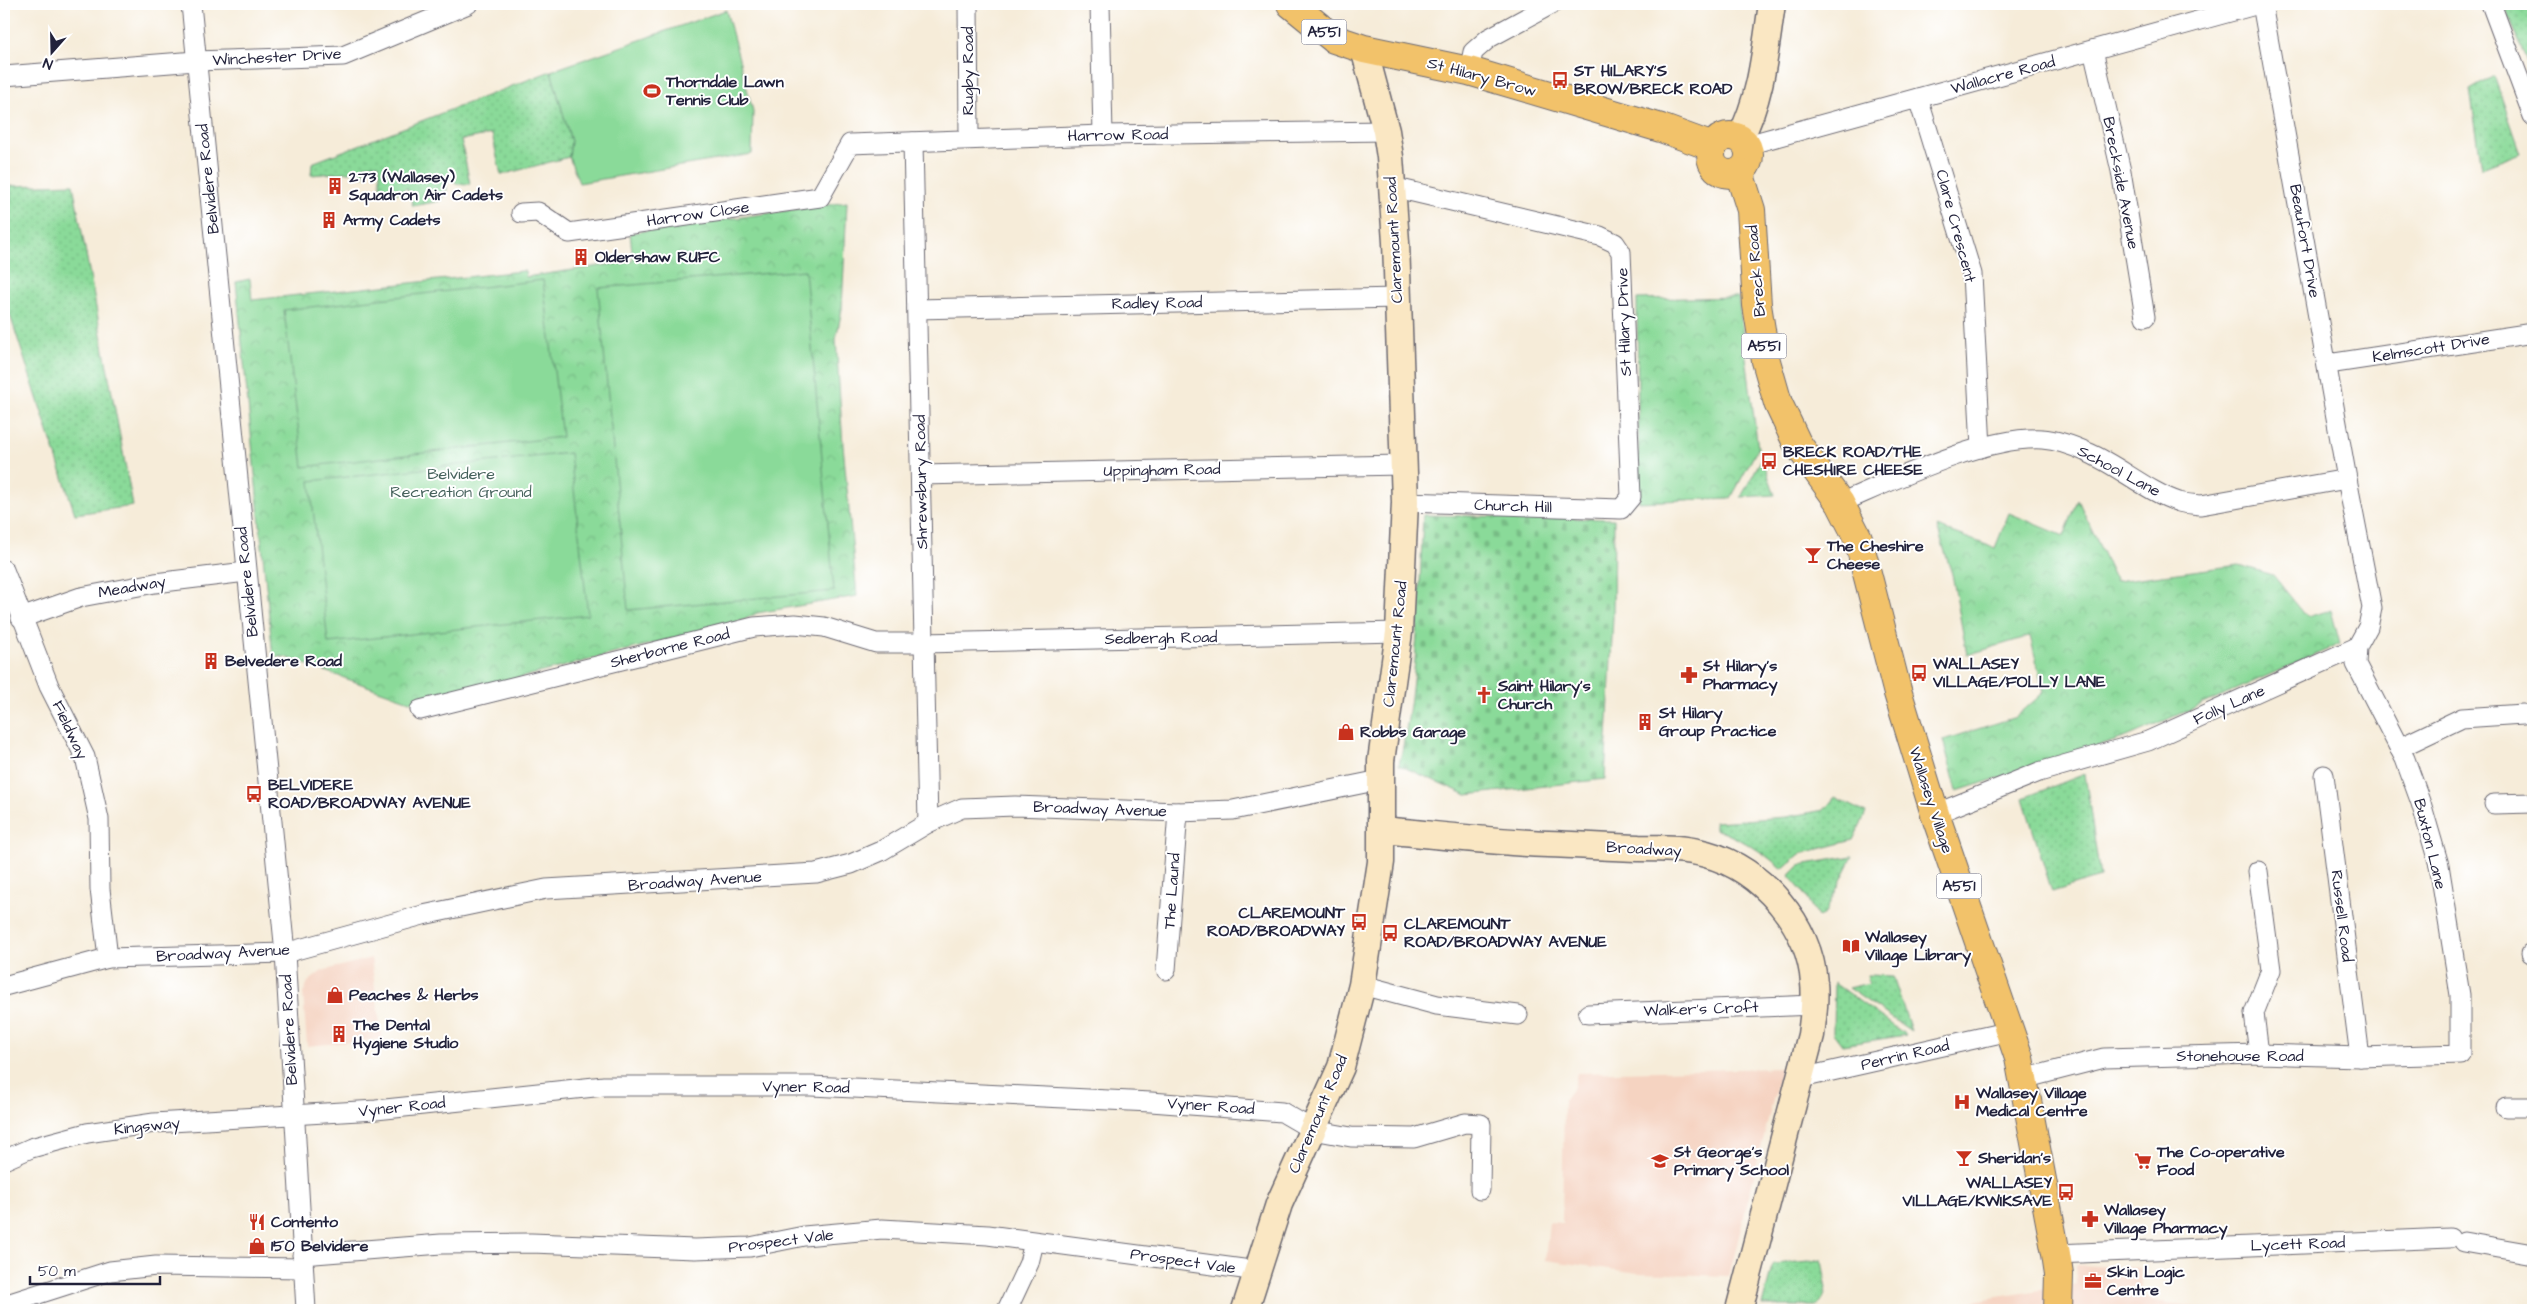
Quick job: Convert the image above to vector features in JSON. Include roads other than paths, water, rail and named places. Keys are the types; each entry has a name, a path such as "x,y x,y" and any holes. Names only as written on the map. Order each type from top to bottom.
{"main road":[{"name":"A551","path":"1291,4 1334,39 1364,48"},
{"name":"St Hilary Brow","path":"1364,48 1469,71 1661,128 1713,148"},
{"path":"1728,136 1744,142 1750,157 1748,164 1739,172 1726,173 1715,166 1711,154 1713,148 1716,142 1728,136"},
{"name":"Breck Road","path":"1739,172 1751,210 1757,305 1766,361 1778,403 1797,443 1840,503"},
{"name":"Wallasey Village","path":"1840,503 1858,538 1897,690 1935,814 2010,1032 2024,1079 2058,1264 2058,1310"},
{"name":"Wallasey Village","path":"2058,1264 2078,1310"}],"street":[{"name":"Belvidere Road","path":"191,4 285,953 306,1310"},
{"name":"Winchester Drive","path":"4,76 196,61 343,56 468,4"},
{"name":"Rugby Road","path":"968,4 969,138"},
{"path":"1100,4 1103,135"},
{"path":"1469,71 1473,52 1489,38 1552,4"},
{"path":"1744,142 1760,90 1772,4"},
{"name":"Wallacre Road","path":"1744,142 1918,98 2261,4"},
{"name":"Beaufort Drive","path":"2261,4 2328,364 2347,479"},
{"path":"2491,4 2533,116"},
{"name":"Claremount Road","path":"1246,1310 1279,1204 1341,1067 1362,985 1375,910 1382,830 1380,780 1399,632 1405,502 1392,187 1386,131 1364,48"},
{"name":"Breckside Avenue","path":"2093,50 2121,171 2145,317"},
{"name":"Clare Crescent","path":"1918,98 1972,274 1981,448"},
{"name":"Harrow Road","path":"850,144 969,138 1386,131"},
{"name":"Shrewsbury Road","path":"912,142 928,823"},
{"name":"Harrow Close","path":"522,213 538,212 569,233 820,197 850,144"},
{"name":"St Hilary Drive","path":"1392,187 1600,236 1615,243 1621,252 1631,497 1620,509"},
{"name":"Radley Road","path":"916,308 1397,298"},
{"name":"Kelmscott Drive","path":"2328,364 2533,333"},
{"name":"School Lane","path":"1840,503 1917,471 1981,448 2010,441 2042,439 2067,444 2090,453 2179,502 2201,505 2347,479"},
{"name":"Uppingham Road","path":"921,475 1402,465"},
{"path":"2347,479 2372,608 2368,627 2357,647"},
{"name":"Church Hill","path":"1405,502 1620,509"},
{"name":"Fieldway","path":"4,570 49,686 85,757 98,819 100,889 108,958"},
{"name":"Meadway","path":"22,618 82,596 155,583 246,572"},
{"name":"Sherborne Road","path":"420,710 754,627 795,624 824,627 876,643 923,643"},
{"name":"Sedbergh Road","path":"923,643 1399,632"},
{"name":"Buxton Lane","path":"2357,647 2356,664 2399,748 2421,803 2439,865 2460,995 2460,1054"},
{"name":"Folly Lane","path":"1935,814 2039,772 2148,741 2357,647"},
{"path":"2399,748 2462,718 2523,714"},
{"name":"Russell Road","path":"2324,775 2360,1057"},
{"name":"Broadway Avenue","path":"4,986 108,958 285,953 423,915 546,889 816,873 851,864 874,854 928,823 962,808 1015,806 1178,812 1233,810 1380,780"},
{"path":"2494,804 2533,804"},
{"name":"The Laund","path":"1166,970 1178,812"},
{"name":"Broadway","path":"1382,830 1485,842 1670,849 1707,854 1742,870 1771,891 1795,924 1808,952 1812,968 1814,1005 1812,1036 1769,1189 1739,1310"},
{"path":"2258,871 2271,970 2254,1013 2258,1054"},
{"path":"1362,985 1437,1005 1518,1015"},
{"name":"Walker's Croft","path":"1588,1014 1814,1005"},
{"name":"Perrin Road","path":"1801,1078 2010,1032"},
{"name":"Stonehouse Road","path":"2024,1079 2104,1058 2258,1054 2360,1057 2460,1054"},
{"name":"Vyner Road","path":"295,1116 376,1110 604,1086 811,1086 1151,1102 1282,1112 1313,1130 1351,1137 1414,1138 1465,1123 1481,1124 1480,1190"},
{"path":"2506,1107 2533,1107"},
{"name":"Kingsway","path":"4,1160 31,1148 87,1133 154,1123 295,1116"},
{"name":"Prospect Vale","path":"4,1304 110,1271 156,1266 303,1262 441,1244 531,1243 695,1250 750,1247 804,1236 882,1229 988,1235 1258,1272"},
{"name":"Lycett Road","path":"2058,1264 2457,1240 2533,1254"},
{"path":"1007,1310 1028,1263 1034,1242"},
{"path":"4,1304 6,1310"}],"place":[{"name":"ST HILARY'S BROW/BRECK ROAD","path":"1560,80"},
{"name":"Thorndale Lawn Tennis Club","path":"652,91"},
{"name":"273 (Wallasey) Squadron Air Cadets","path":"335,186"},
{"name":"Army Cadets","path":"329,220"},
{"name":"Oldershaw RUFC","path":"581,257"},
{"name":"BRECK ROAD/THE CHESHIRE CHEESE","path":"1769,461"},
{"name":"The Cheshire Cheese","path":"1813,555"},
{"name":"Belvedere Road","path":"211,661"},
{"name":"WALLASEY VILLAGE/FOLLY LANE","path":"1919,673"},
{"name":"St Hilary's Pharmacy","path":"1689,675"},
{"name":"Saint Hilary's Church","path":"1484,695"},
{"name":"St Hilary Group Practice","path":"1645,722"},
{"name":"Robbs Garage","path":"1346,732"},
{"name":"BELVIDERE ROAD/BROADWAY AVENUE","path":"254,794"},
{"name":"CLAREMOUNT ROAD/BROADWAY","path":"1359,922"},
{"name":"CLAREMOUNT ROAD/BROADWAY AVENUE","path":"1390,933"},
{"name":"Wallasey Village Library","path":"1851,946"},
{"name":"Peaches & Herbs","path":"335,995"},
{"name":"The Dental Hygiene Studio","path":"339,1034"},
{"name":"Wallasey Village Medical Centre","path":"1962,1102"},
{"name":"Sheridan's","path":"1964,1158"},
{"name":"St George's Primary School","path":"1660,1161"},
{"name":"The Co-operative Food","path":"2143,1161"},
{"name":"WALLASEY VILLAGE/KWIKSAVE","path":"2066,1192"},
{"name":"Wallasey Village Pharmacy","path":"2090,1219"},
{"name":"Contento","path":"257,1222"},
{"name":"150 Belvidere","path":"257,1246"},
{"name":"Skin Logic Centre","path":"2093,1281"}],"park label":[{"name":"Belvidere Recreation Ground","path":"461,483"}]}
